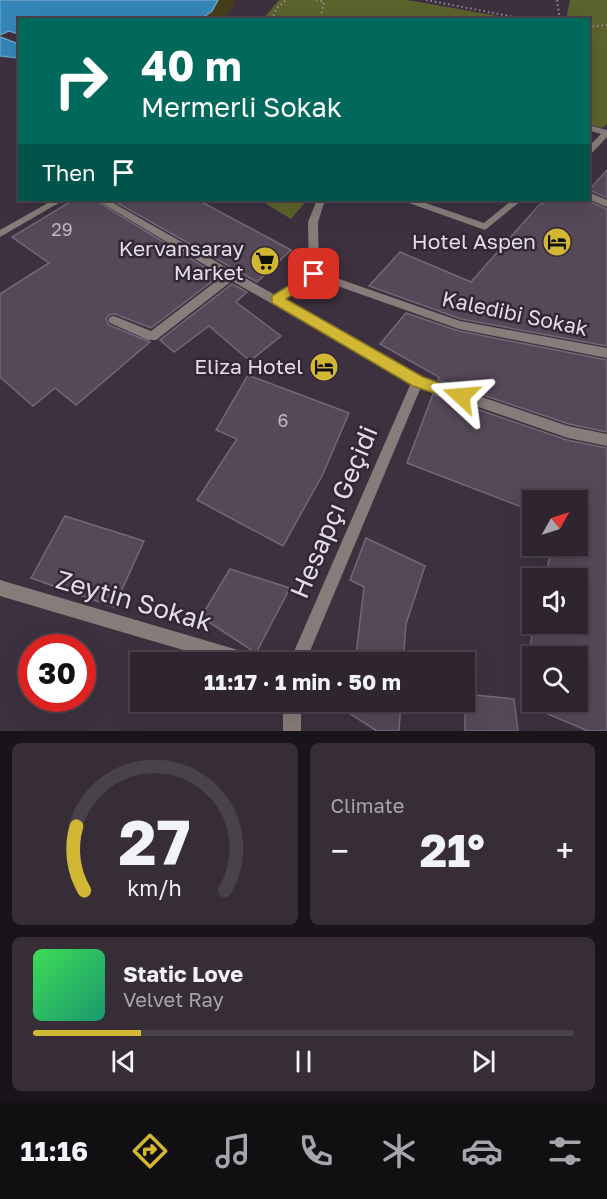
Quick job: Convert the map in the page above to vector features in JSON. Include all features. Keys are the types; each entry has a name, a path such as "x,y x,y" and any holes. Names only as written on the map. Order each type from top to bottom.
{"street":[{"path":"590,128 607,133 590,150"},
{"path":"590,196 607,204"},
{"path":"0,234 57,201"},
{"path":"104,201 231,276 418,381 568,432 607,440"},
{"path":"276,300 314,274 313,222 321,201"},
{"path":"412,201 485,227 515,201"},
{"name":"Kaledibi Sokak","path":"314,274 459,325 607,353"},
{"path":"114,320 152,338 231,276"},
{"name":"Hesapçı Geçidi","path":"302,652 418,381"},
{"name":"Zeytin Sokak","path":"0,589 217,652"},
{"path":"292,712 292,731"}],"path":[{"path":"273,18 276,9 286,0"},
{"path":"316,0 324,2 320,18"},
{"path":"426,0 520,18"},
{"path":"557,0 560,18"},
{"path":"590,27 607,26"}],"green space":[{"path":"279,0 407,0 510,18 264,18"},
{"path":"570,0 607,0 607,124 602,128 590,125 590,18 566,18"},
{"path":"262,201 306,201 291,219"}],"sand":[{"path":"218,0 236,0 227,15 218,18 203,18 212,11"}],"water":[{"path":"0,0 218,0 212,11 202,18 18,18 18,34 9,31 0,35"},
{"path":"0,37 18,44 18,58 0,56"}],"building":[{"path":"607,170 607,198 590,189"},
{"path":"71,201 97,201 219,276 151,328 115,314 109,315 106,319 109,325 150,342 76,405 55,388 33,406 0,377 0,294 49,263 12,237"},
{"path":"114,201 200,201 291,250 257,282"},
{"path":"548,201 588,201 607,209 607,346 461,319 369,286 400,252 471,282 539,205"},
{"path":"232,284 247,292 236,302 281,336 250,361 209,326 174,352 160,340"},
{"path":"406,313 459,331 607,360 607,432 569,424 438,380 439,377 380,344"},
{"path":"248,375 349,413 323,474 283,546 197,500 237,439 216,430"},
{"path":"433,394 567,440 607,448 607,731 588,731 543,712 588,712 588,646 531,646 532,634 588,634 588,568 547,568 550,556 588,556 588,490 522,490 522,507 407,463"},
{"path":"65,516 144,541 114,607 31,578"},
{"path":"366,538 425,566 406,624 404,652 356,652 364,587 350,580"},
{"path":"230,569 290,588 257,652 201,617"},
{"path":"475,695 514,699 518,731 465,731 465,712 475,712"},
{"path":"400,712 399,731 377,731 349,713"}],"place":[{"name":"Hotel Aspen","path":"557,242"},
{"name":"Kervansaray Market","path":"265,261"},
{"name":"Eliza Hotel","path":"324,367"}],"route":[{"path":"314,274 276,300 418,381 461,396"}]}
